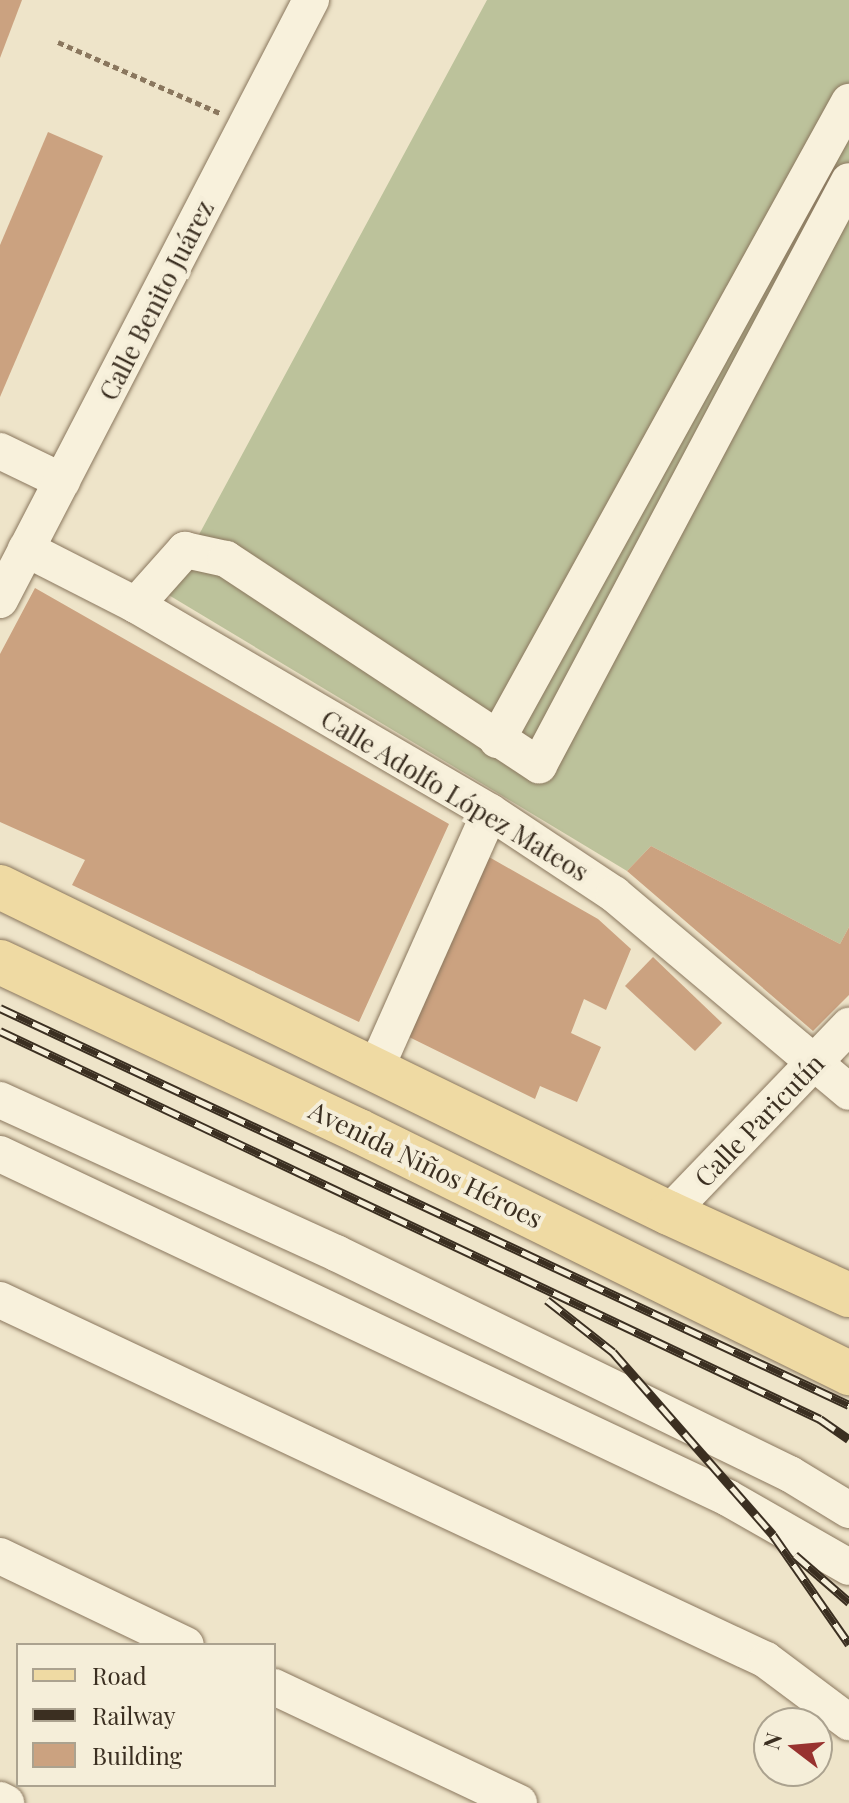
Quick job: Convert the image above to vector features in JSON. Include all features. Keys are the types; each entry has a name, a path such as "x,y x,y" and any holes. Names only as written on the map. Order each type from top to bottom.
{"main road":[{"path":"0,887 669,1213 849,1295"},
{"name":"Avenida Niños Héroes","path":"0,962 359,1131 849,1373"}],"street":[{"name":"Calle Benito Juárez","path":"0,600 311,0"},
{"path":"497,740 849,102"},
{"path":"136,605 185,550 226,559 539,765 849,181"},
{"path":"0,451 62,481"},
{"name":"Calle Adolfo López Mateos","path":"26,549 136,605 490,812 614,894 849,1092"},
{"path":"376,1068 490,812"},
{"name":"Calle Paricutín","path":"669,1213 849,1026"},
{"path":"0,1100 336,1253 790,1474 849,1510"},
{"path":"0,1154 728,1498 849,1567"},
{"path":"0,1300 766,1660 849,1722"},
{"path":"0,1556 182,1643"},
{"path":"276,1688 519,1803"},
{"path":"0,1800 6,1803"}],"path":[{"path":"58,42 246,126"}],"green space":[{"path":"487,0 849,0 849,927 840,944 651,846 627,871 167,594"}],"building":[{"path":"0,0 22,0 0,58"},
{"path":"48,132 103,156 0,397 0,245"},
{"path":"35,588 449,824 359,1022 72,885 85,860 0,822 0,654"},
{"path":"651,846 840,944 849,927 849,995 813,1031 627,871"},
{"path":"489,857 598,919 631,949 606,1010 584,999 571,1033 601,1047 577,1102 540,1086 535,1099 407,1036"},
{"path":"653,957 722,1023 695,1051 625,986"}],"railway":[{"path":"0,1008 849,1405"},
{"path":"0,1031 820,1419 849,1439"},
{"path":"547,1300 613,1352 773,1535 849,1644"},
{"path":"795,1555 849,1602"}]}
